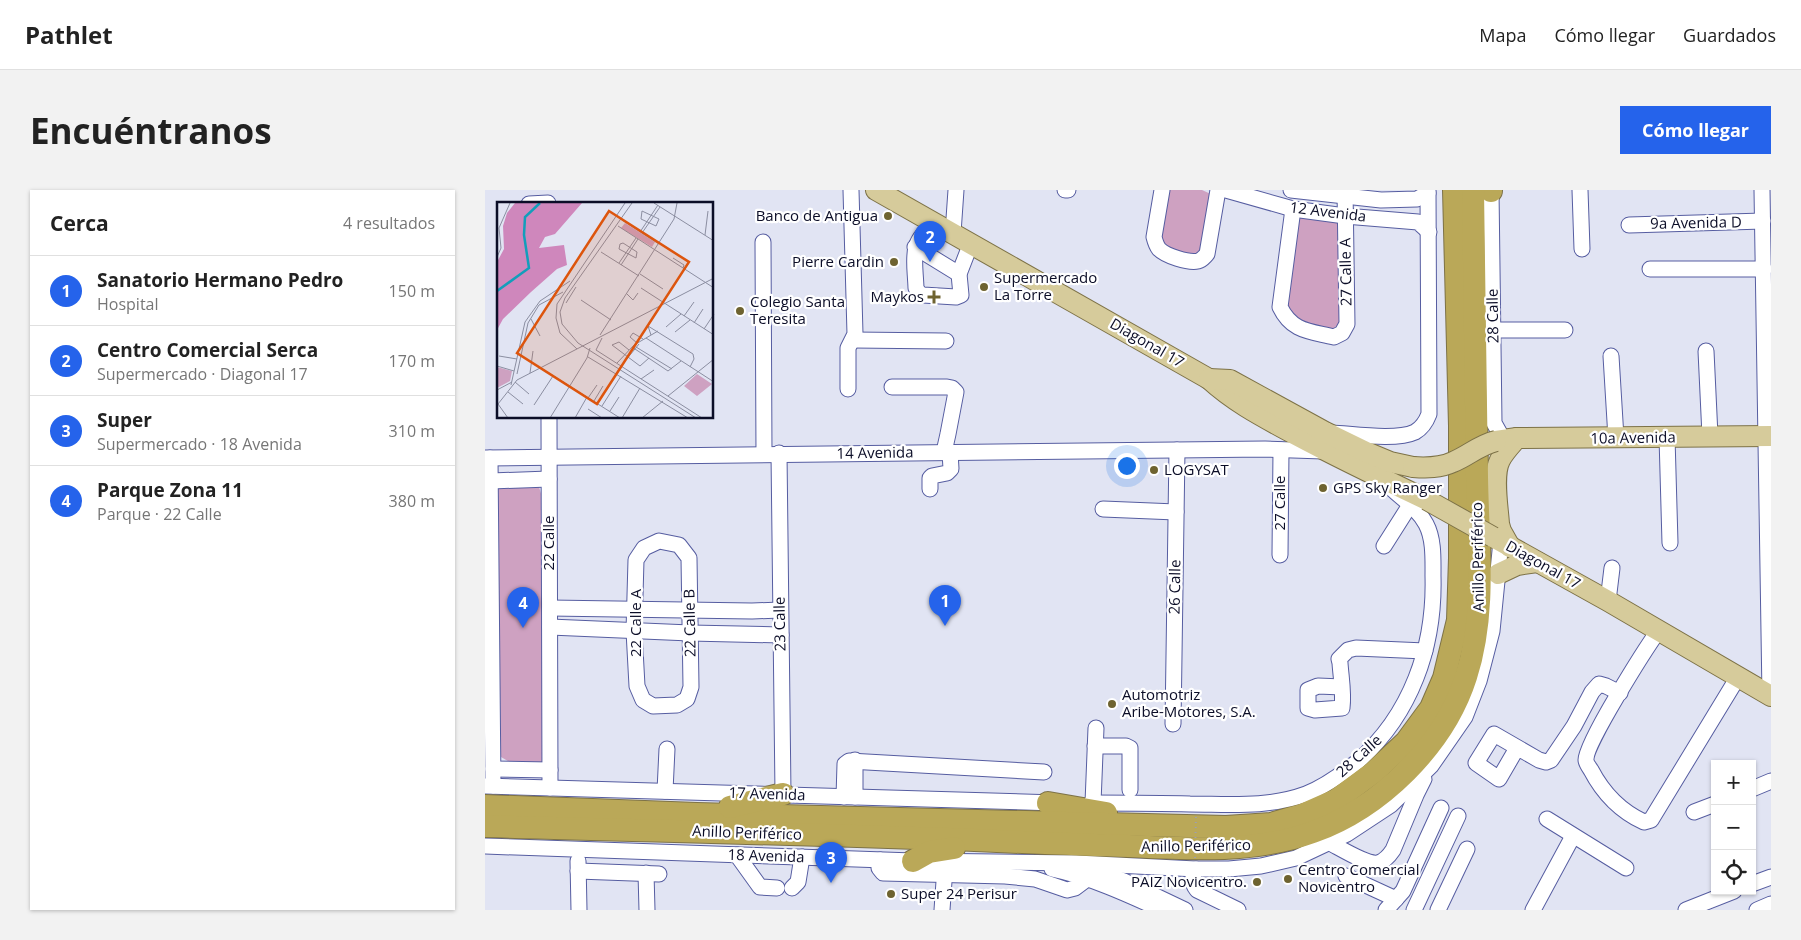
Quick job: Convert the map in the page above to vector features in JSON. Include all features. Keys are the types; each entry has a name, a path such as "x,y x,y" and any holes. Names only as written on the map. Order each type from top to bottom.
{"highway":[{"name":"Anillo Periférico","path":"488,793 697,814 1188,821 1227,827 1271,824 1302,815 1336,800 1374,772 1406,742 1431,708 1444,678 1457,620 1460,426 1454,190"},
{"name":"Anillo Periférico","path":"485,826 1170,848 1228,848 1267,844 1312,833 1350,816 1386,790 1423,755 1453,710 1467,677 1479,619 1480,558 1477,476 1486,190"},
{"path":"1336,800 1394,737 1414,709 1435,661 1444,611 1428,500 1449,474 1453,462"},
{"path":"697,814 783,794"},
{"path":"1048,803 1188,821"},
{"path":"913,861 929,852 940,849 973,847 993,841"}],"main road":[{"name":"Diagonal 17","path":"876,190 1209,379 1223,392 1246,408 1281,426 1390,462 1413,467 1434,468 1453,462 1481,445 1505,439"},
{"name":"Diagonal 17","path":"1209,379 1230,380 1326,441 1377,477 1428,500 1659,630 1771,696"},
{"name":"10a Avenida","path":"1505,439 1769,436"},
{"path":"1501,542 1496,471 1499,461 1506,450 1505,439"},
{"path":"1498,574 1517,565 1537,562"}],"street":[{"path":"847,389 848,348 855,334 851,190"},
{"path":"956,190 945,229 921,235 915,247 916,288 919,293 923,295 956,297 961,295 959,274 971,243"},
{"path":"1162,190 1154,237 1160,250 1189,261 1197,261 1207,254 1218,190"},
{"name":"12 Avenida","path":"1291,190 1345,193 1381,200 1412,200 1422,198 1428,192"},
{"name":"28 Calle","path":"1486,190 1493,330 1494,423 1505,439"},
{"path":"1580,190 1582,249"},
{"path":"1762,190 1766,275 1769,436 1771,696"},
{"name":"12 Avenida","path":"1233,191 1263,196 1293,209 1345,216 1418,222 1429,232"},
{"path":"1326,441 1397,436 1415,432 1424,425 1429,414 1428,192"},
{"name":"27 Calle A","path":"1293,209 1280,307 1285,318 1293,326 1334,337 1342,333 1347,324 1345,193"},
{"name":"9a Avenida D","path":"1629,225 1763,220"},
{"name":"23 Calle","path":"763,242 771,454 781,635 783,794"},
{"path":"915,247 959,274"},
{"path":"1650,269 1766,275"},
{"path":"1493,330 1565,330"},
{"path":"853,340 946,341"},
{"path":"1706,351 1710,436"},
{"path":"1611,356 1616,438"},
{"path":"892,387 952,388 956,392 948,434 947,452 951,469 947,473 932,476 930,478 930,489"},
{"name":"22 Calle","path":"549,419 550,788"},
{"path":"1265,449 1282,439 1281,426"},
{"path":"1667,437 1670,543"},
{"name":"14 Avenida","path":"488,458 1281,450 1326,441"},
{"name":"26 Calle","path":"1173,724 1177,450"},
{"name":"27 Calle","path":"1280,556 1281,450"},
{"path":"488,458 491,480 488,627 493,769 488,793"},
{"path":"491,480 549,479"},
{"path":"1384,546 1428,500"},
{"name":"28 Calle","path":"1048,803 1245,805 1274,803 1309,793 1346,771 1369,751 1399,713 1418,675 1433,610 1431,539 1427,525 1418,511 1428,500"},
{"path":"1103,509 1176,512"},
{"name":"22 Calle B","path":"635,560 644,548 659,541 679,545 689,558 691,687"},
{"name":"Anillo Periférico","path":"1076,863 1195,864 1229,869 1261,866 1296,858 1347,834 1391,805 1431,766 1465,717 1479,680 1492,631 1501,542"},
{"name":"22 Calle A","path":"635,560 634,632 637,686 643,700 653,706 677,705 687,699 691,687"},
{"path":"1608,601 1612,568"},
{"path":"550,608 780,610"},
{"path":"550,627 690,634 781,635"},
{"path":"1659,630 1603,720 1588,750 1586,760 1601,788 1619,807 1645,822 1651,820 1738,677"},
{"path":"1342,687 1339,659 1348,650 1356,648 1425,651"},
{"path":"1517,748 1539,760 1546,762 1551,760 1574,726 1591,692 1599,684 1620,693"},
{"path":"1093,803 1096,728"},
{"path":"1095,746 1126,746 1130,748 1129,790"},
{"path":"665,791 667,749"},
{"path":"850,797 855,760 1044,772"},
{"path":"1330,842 1342,850 1373,863 1380,863 1387,858 1393,850 1416,795 1431,766"},
{"path":"493,769 550,770"},
{"path":"1756,787 1771,781"},
{"name":"17 Avenida","path":"488,793 550,788 1048,803"},
{"path":"1694,812 1712,805"},
{"path":"1345,876 1391,904 1403,891 1441,808"},
{"path":"1414,910 1457,816"},
{"path":"1547,819 1626,868"},
{"path":"1533,910 1573,836"},
{"name":"18 Avenida","path":"485,846 913,861 945,868 1024,862 1076,863"},
{"path":"1438,910 1467,849"},
{"path":"577,850 579,910"},
{"path":"737,855 759,887 785,888 798,882 802,857"},
{"path":"879,860 879,868 883,873 945,868 1035,879 1067,890 1075,888 1087,879"},
{"path":"1024,862 1064,871 1163,910"},
{"path":"1076,863 1124,881 1185,910"},
{"path":"1195,864 1192,879 1193,885 1214,905 1238,910"},
{"path":"942,910 945,868"},
{"path":"578,871 652,873 647,910"},
{"path":"1756,883 1771,877"},
{"path":"1686,910 1724,895"},
{"path":"1757,910 1771,904"}],"path":[{"path":"1188,821 1195,864"}],"shaded area":[{"path":"1168,190 1202,190 1213,195 1200,261 1157,248"},
{"path":"1298,217 1339,223 1341,322 1333,329 1295,320 1286,308"},
{"path":"539,487 543,500 550,762 523,770 501,757 497,488"}],"place":[{"name":"Banco de Antigua","path":"888,216"},
{"name":"Pierre Cardin","path":"894,262"},
{"name":"Centro Comercial Serca","path":"930,262"},
{"name":"Supermercado La Torre","path":"984,287"},
{"name":"Maykos","path":"934,297"},
{"name":"Colegio Santa Teresita","path":"740,311"},
{"name":"LOGYSAT","path":"1154,470"},
{"name":"GPS Sky Ranger","path":"1323,488"},
{"name":"Sanatorio Hermano Pedro","path":"945,626"},
{"name":"Parque Zona 11","path":"523,628"},
{"name":"Automotriz Aribe-Motores, S.A.","path":"1112,704"},
{"name":"Centro Comercial Novicentro","path":"1288,879"},
{"name":"PAIZ Novicentro.","path":"1257,882"},
{"name":"Super","path":"831,883"},
{"name":"Super 24 Perisur","path":"891,894"}]}
